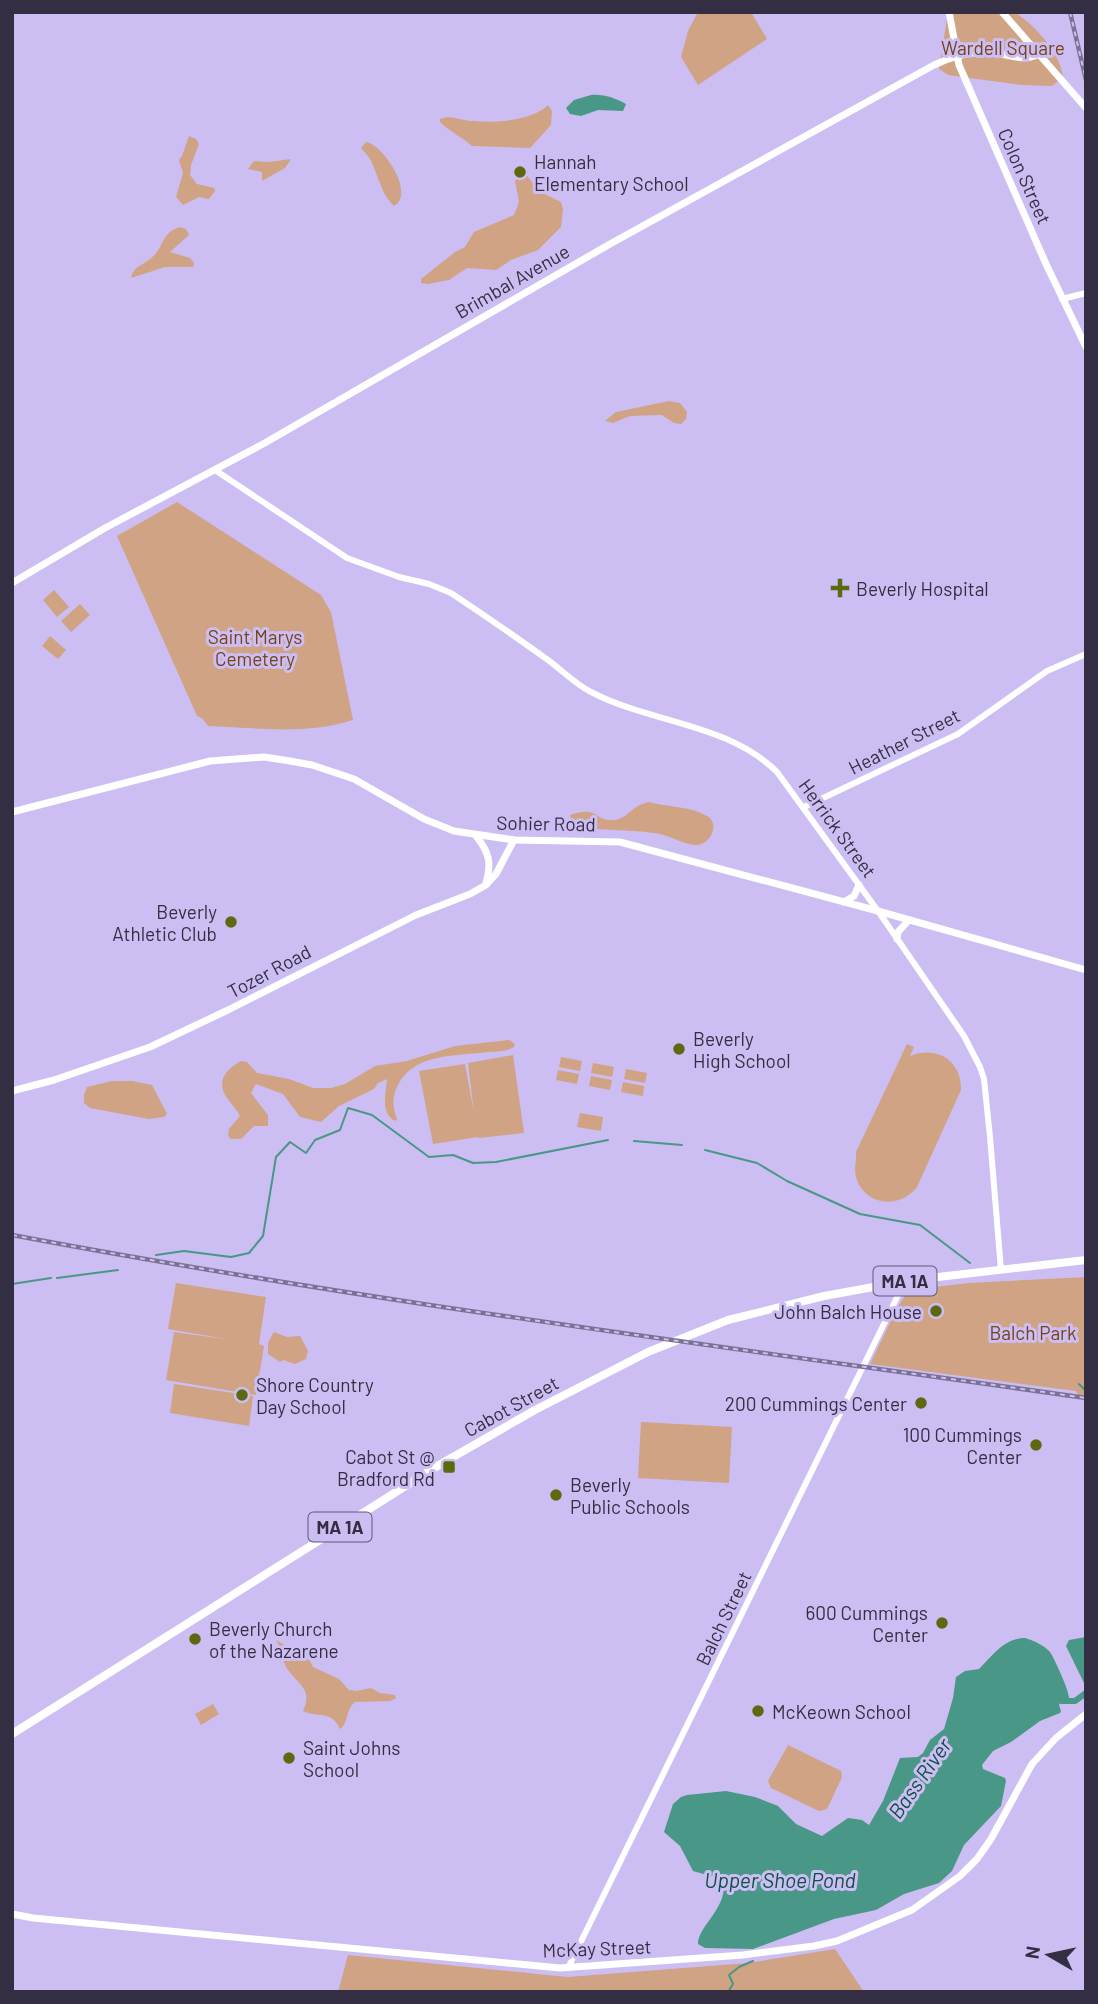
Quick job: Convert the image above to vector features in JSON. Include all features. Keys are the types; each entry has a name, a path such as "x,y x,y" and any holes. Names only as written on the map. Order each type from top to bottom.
{"highway":[{"name":"Cabot Street","path":"12,1734 439,1465 535,1410 648,1352 746,1314 824,1296 905,1281 1086,1260"}],"main road":[{"name":"Colon Street","path":"948,12 957,55 990,137 1086,347"},
{"path":"1002,12 1086,108"},
{"name":"Brimbal Avenue","path":"12,583 610,244 934,65 957,55 984,52 1023,59 1039,54"},
{"name":"Sohier Road","path":"12,812 185,766 222,759 264,757 312,765 334,772 375,790 428,821 454,831 514,840 620,842 1086,970"},
{"path":"476,836 489,855 490,869 486,885"},
{"path":"486,885 496,874 514,840"},
{"name":"Tozer Road","path":"12,1091 54,1080 150,1047 416,915 486,885"},
{"path":"845,902 855,896 859,886"},
{"path":"897,939 898,932 909,920"},
{"name":"McKay Street","path":"12,1914 568,1968 743,1955 814,1946 837,1941 912,1910 952,1882 977,1859 991,1839 1032,1763 1056,1738 1086,1714"}],"street":[{"path":"1062,299 1086,293"},
{"name":"Herrick Street","path":"215,470 347,558 399,577 447,590 591,692 628,708 668,719 751,751 777,772 878,911 964,1036 974,1055 984,1079 1001,1270"},
{"name":"Heather Street","path":"804,807 958,734 1047,671 1086,653"},
{"name":"Balch Street","path":"568,1968 905,1281"}],"green space":[{"path":"698,12 751,12 767,39 698,85 681,57 688,31"},
{"name":"Wardell Square","path":"948,12 1015,12 1031,25 1052,49 1063,77 1052,86 1022,85 948,75 939,69"},
{"path":"548,105 552,111 551,125 530,148 472,146 440,122 440,119 449,117 482,122 513,120 533,115"},
{"path":"189,136 199,144 190,175 197,184 214,188 215,191 209,199 199,197 183,205 176,197 183,173 179,160"},
{"path":"366,142 373,145 389,161 400,182 400,200 394,206 383,191 370,159 361,148"},
{"path":"291,159 285,168 262,181 262,172 248,169 254,161"},
{"path":"521,168 539,191 561,202 561,227 538,250 511,260 496,270 467,268 449,280 421,283 421,279 465,247 474,232 514,215 519,202 515,181"},
{"path":"180,227 186,229 189,235 170,252 190,258 194,263 193,267 165,267 131,278 136,269 155,255 169,233"},
{"path":"669,401 680,403 687,412 686,419 681,424 662,415 630,416 613,423 605,421 616,412"},
{"name":"Saint Marys Cemetery","path":"177,502 321,595 331,612 353,720 317,728 263,729 208,726 197,716 117,536"},
{"path":"54,590 69,607 57,617 43,600"},
{"path":"80,604 90,615 71,632 61,621"},
{"path":"50,636 66,650 58,659 42,646"},
{"path":"649,802 686,808 707,816 713,824 712,834 705,842 695,845 659,834 578,827 572,822 570,815 587,812 603,819 614,820"},
{"path":"509,1040 515,1044 507,1050 438,1058 426,1061 406,1073 394,1096 395,1121 390,1118 386,1108 387,1079 378,1083 374,1089 339,1106 321,1122 300,1117 283,1094 256,1084 251,1093 268,1115 268,1126 254,1126 241,1139 231,1139 228,1136 229,1129 240,1116 225,1095 223,1078 241,1061 247,1062 257,1073 289,1079 313,1088 331,1088 345,1084 375,1066 407,1061 455,1046"},
{"path":"907,1044 914,1047 910,1056 930,1053 946,1058 957,1071 961,1090 917,1187 902,1199 885,1202 876,1200 862,1189 856,1176 856,1152"},
{"path":"513,1055 524,1133 433,1144 419,1071 465,1064 474,1113 468,1063"},
{"path":"561,1057 582,1061 580,1071 559,1067"},
{"path":"593,1063 614,1067 612,1077 591,1073"},
{"path":"626,1069 647,1073 645,1083 624,1079"},
{"path":"558,1070 579,1074 577,1084 556,1080"},
{"path":"591,1076 612,1080 610,1090 589,1086"},
{"path":"112,1081 152,1085 167,1114 149,1119 90,1108 84,1103 87,1087"},
{"path":"623,1082 644,1086 643,1096 621,1092"},
{"path":"580,1113 603,1117 601,1131 577,1127"},
{"name":"Balch Park","path":"1086,1277 1086,1396 1078,1395 1076,1391 870,1364 897,1308 909,1290 969,1283"},
{"path":"176,1283 266,1297 259,1344 264,1346 256,1395 166,1380 174,1332 232,1340 168,1329"},
{"path":"274,1332 287,1337 300,1336 308,1351 306,1359 295,1364 283,1360 280,1362 268,1354 268,1343"},
{"path":"174,1384 253,1396 249,1426 170,1413"},
{"path":"641,1422 732,1427 729,1483 638,1478"},
{"path":"276,1640 310,1661 313,1667 339,1679 349,1690 371,1688 380,1693 395,1695 396,1698 390,1701 355,1702 340,1729 329,1717 303,1711 307,1697 303,1687 286,1667"},
{"path":"213,1704 219,1714 201,1725 195,1714"},
{"path":"788,1745 841,1771 842,1777 827,1809 819,1811 771,1788 768,1781"},
{"path":"835,1949 864,1992 338,1992 348,1955 568,1977 748,1963"}],"water":[{"path":"591,95 609,97 626,104 623,111 598,110 581,116 570,114 566,108 574,100"},
{"path":"1086,1637 1084,1683 1066,1646 1069,1640"},
{"name":"Upper Shoe Pond","path":"1025,1638 1050,1652 1069,1699 1065,1698 1059,1705 1060,1713 1040,1721 993,1751 982,1765 983,1769 1005,1778 1001,1806 964,1845 952,1871 939,1883 904,1894 876,1910 834,1919 753,1949 705,1948 698,1944 702,1931 720,1904 724,1887 718,1878 693,1871 680,1846 664,1832 673,1804 687,1795 726,1791 755,1797 778,1806 796,1824 822,1836 848,1818 862,1820 869,1825 883,1801 900,1758 918,1757 930,1740 944,1729 956,1677 965,1671 979,1669 1005,1644"}],"waterway":[{"path":"156,1255 184,1251 231,1257 249,1253 263,1236 276,1157 290,1142 306,1153 315,1140 340,1130 348,1108 372,1115 429,1157 453,1155 473,1163 496,1162 608,1140"},
{"path":"634,1141 682,1145"},
{"path":"705,1150 757,1163 787,1181 860,1214 920,1225 970,1263"},
{"path":"57,1278 118,1270"},
{"path":"12,1284 51,1278"},
{"path":"1079,1384 1086,1391"},
{"name":"Bass River","path":"1062,1701 1075,1701 1086,1693"},
{"name":"Bass River","path":"728,1992 733,1984 729,1975 753,1961"}],"railway":[{"path":"1070,12 1086,80"},
{"path":"12,1235 414,1303 1086,1398"}],"place":[{"name":"Hannah Elementary School","path":"520,172"},
{"name":"Beverly Hospital","path":"840,588"},
{"name":"Beverly Athletic Club","path":"231,922"},
{"name":"Beverly High School","path":"679,1049"},
{"name":"John Balch House","path":"936,1311"},
{"name":"Shore Country Day School","path":"242,1395"},
{"name":"200 Cummings Center","path":"921,1403"},
{"name":"100 Cummings Center","path":"1036,1445"},
{"name":"Cabot St @ Bradford Rd","path":"449,1467"},
{"name":"Beverly Public Schools","path":"556,1495"},
{"name":"600 Cummings Center","path":"942,1623"},
{"name":"Beverly Church of the Nazarene","path":"195,1639"},
{"name":"McKeown School","path":"758,1711"},
{"name":"Saint Johns School","path":"289,1758"}]}
